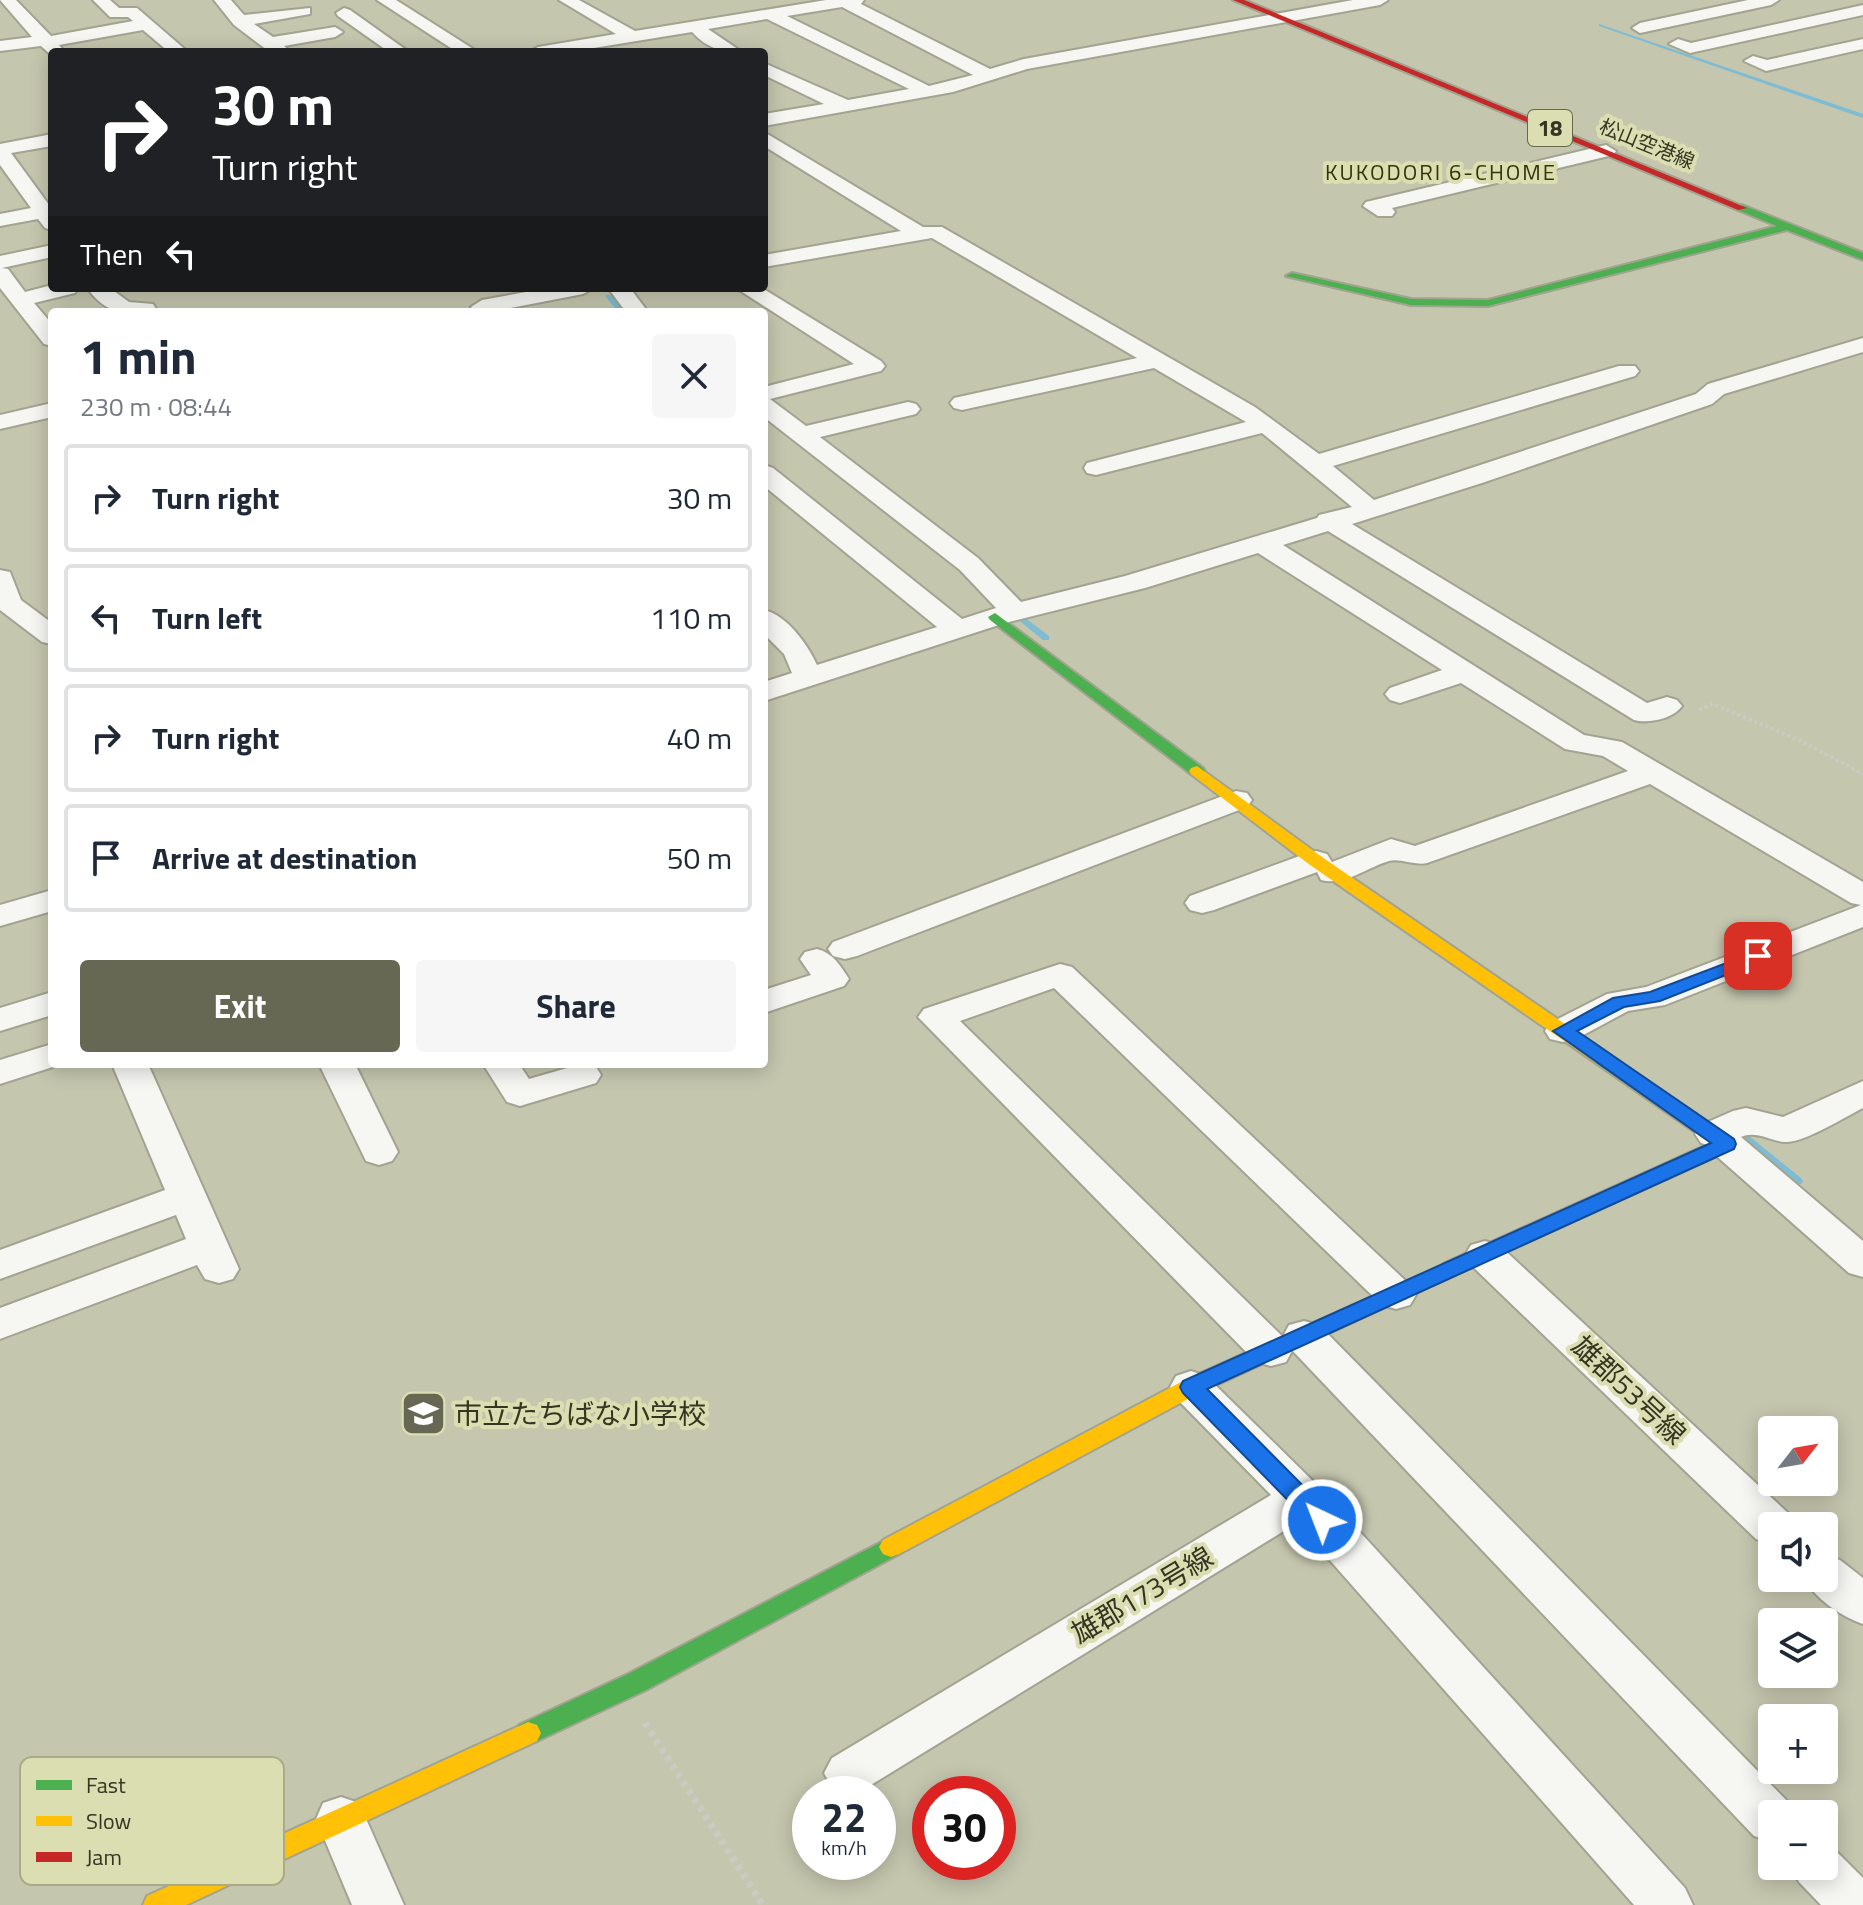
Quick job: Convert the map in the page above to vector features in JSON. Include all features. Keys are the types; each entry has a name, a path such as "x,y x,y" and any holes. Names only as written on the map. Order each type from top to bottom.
{"street":[{"path":"7,0 49,45"},
{"path":"101,0 116,14 131,11 174,48"},
{"path":"222,0 240,21 276,47 335,32"},
{"name":"松山空港線","path":"1237,0 1863,257"},
{"path":"768,133 846,105 928,92 1024,64 1380,0"},
{"path":"1771,0 1660,31 1690,48 1772,26 1863,10"},
{"path":"564,48 609,41 631,45 698,28 847,1 880,26 989,76"},
{"path":"568,4 631,45"},
{"path":"365,7 419,27 461,48"},
{"path":"365,7 378,30 396,48"},
{"path":"240,21 304,11"},
{"path":"771,15 928,92"},
{"path":"0,46 49,45 146,24"},
{"path":"1857,43 1766,66 1757,55 1863,25"},
{"path":"698,28 708,39 725,48"},
{"path":"768,70 821,97 846,105"},
{"path":"768,136 917,232"},
{"path":"48,141 0,150 48,218"},
{"path":"1385,212 1373,206 1426,189 1512,178 1606,151"},
{"path":"0,220 48,218"},
{"path":"1292,276 1411,302 1488,303 1789,226"},
{"path":"769,256 935,231 1265,425 1368,508"},
{"path":"0,262 48,252"},
{"path":"0,274 48,334"},
{"path":"0,311 55,292"},
{"path":"102,292 114,306 120,308"},
{"path":"481,308 563,292"},
{"path":"753,292 873,366 768,393"},
{"path":"768,691 1005,614 1135,582 1328,520 1473,478 1704,399 1716,389 1863,345"},
{"path":"962,402 1158,360"},
{"path":"1315,463 1428,437 1617,379"},
{"path":"768,408 969,564 1005,614 1236,800 1574,1025 1720,1139 1863,1263"},
{"path":"802,434 908,409"},
{"path":"0,422 48,411"},
{"path":"1096,468 1265,425"},
{"path":"768,476 957,629"},
{"path":"1328,520 1644,714 1676,710"},
{"path":"1260,542 1576,743 1611,748 1863,896"},
{"path":"0,578 9,604 46,627"},
{"path":"774,616 797,651 808,677"},
{"path":"0,634 46,627"},
{"path":"1400,694 1465,672"},
{"path":"1202,903 1391,849 1416,856 1654,772"},
{"path":"768,1001 832,979 837,950 1074,874 1236,800"},
{"path":"0,916 48,901"},
{"path":"1574,1025 1619,1002 1653,997 1863,915"},
{"path":"1396,1295 1060,974 936,1017 1288,1343 1758,1806"},
{"path":"0,1020 48,1004"},
{"path":"0,1072 48,1056"},
{"path":"0,1324 214,1257 132,1068"},
{"path":"339,1068 379,1152"},
{"path":"504,1068 520,1094 583,1075"},
{"path":"284,1846 623,1688 1191,1387 1485,1255 1720,1139 1746,1120 1787,1130 1863,1093"},
{"path":"0,1265 188,1196"},
{"name":"雄郡53号線","path":"1485,1255 1758,1513"},
{"path":"1191,1387 1302,1498 1667,1905"},
{"name":"雄郡173号線","path":"849,1773 1302,1498"},
{"path":"1838,1584 1863,1605"},
{"path":"341,1819 378,1905"},
{"path":"1831,1880 1855,1905"},
{"path":"157,1905 200,1885"}],"path":[{"path":"1676,710 1713,704 1799,740 1863,774"},
{"path":"623,1688 763,1905"}],"waterway":[{"path":"1601,25 1863,116"},
{"path":"608,296 618,308"},
{"path":"1024,620 1046,638"},
{"path":"1740,1135 1797,1181"}],"traffic: fast":[{"path":"1742,208 1863,257"},
{"path":"1292,276 1411,302 1488,303 1789,226"},
{"path":"995,617 1197,771"},
{"path":"1450,1269 1726,1144 1603,1059"},
{"path":"528,1733 637,1682 891,1547"}],"traffic: slow":[{"path":"1197,771 1316,861 1603,1059"},
{"path":"891,1547 1191,1387 1450,1269"},
{"path":"284,1846 528,1733"},
{"path":"157,1905 200,1885"}],"traffic: jam":[{"path":"1237,0 1742,208"}],"place":[{"name":"市立たちばな小学校","path":"423,1414"}],"district":[{"name":"KUKODORI 6-CHOME","path":"1441,172"}],"route":[{"path":"1322,1520 1191,1387 1726,1144 1563,1031 1619,1002 1653,997 1758,956"}]}
